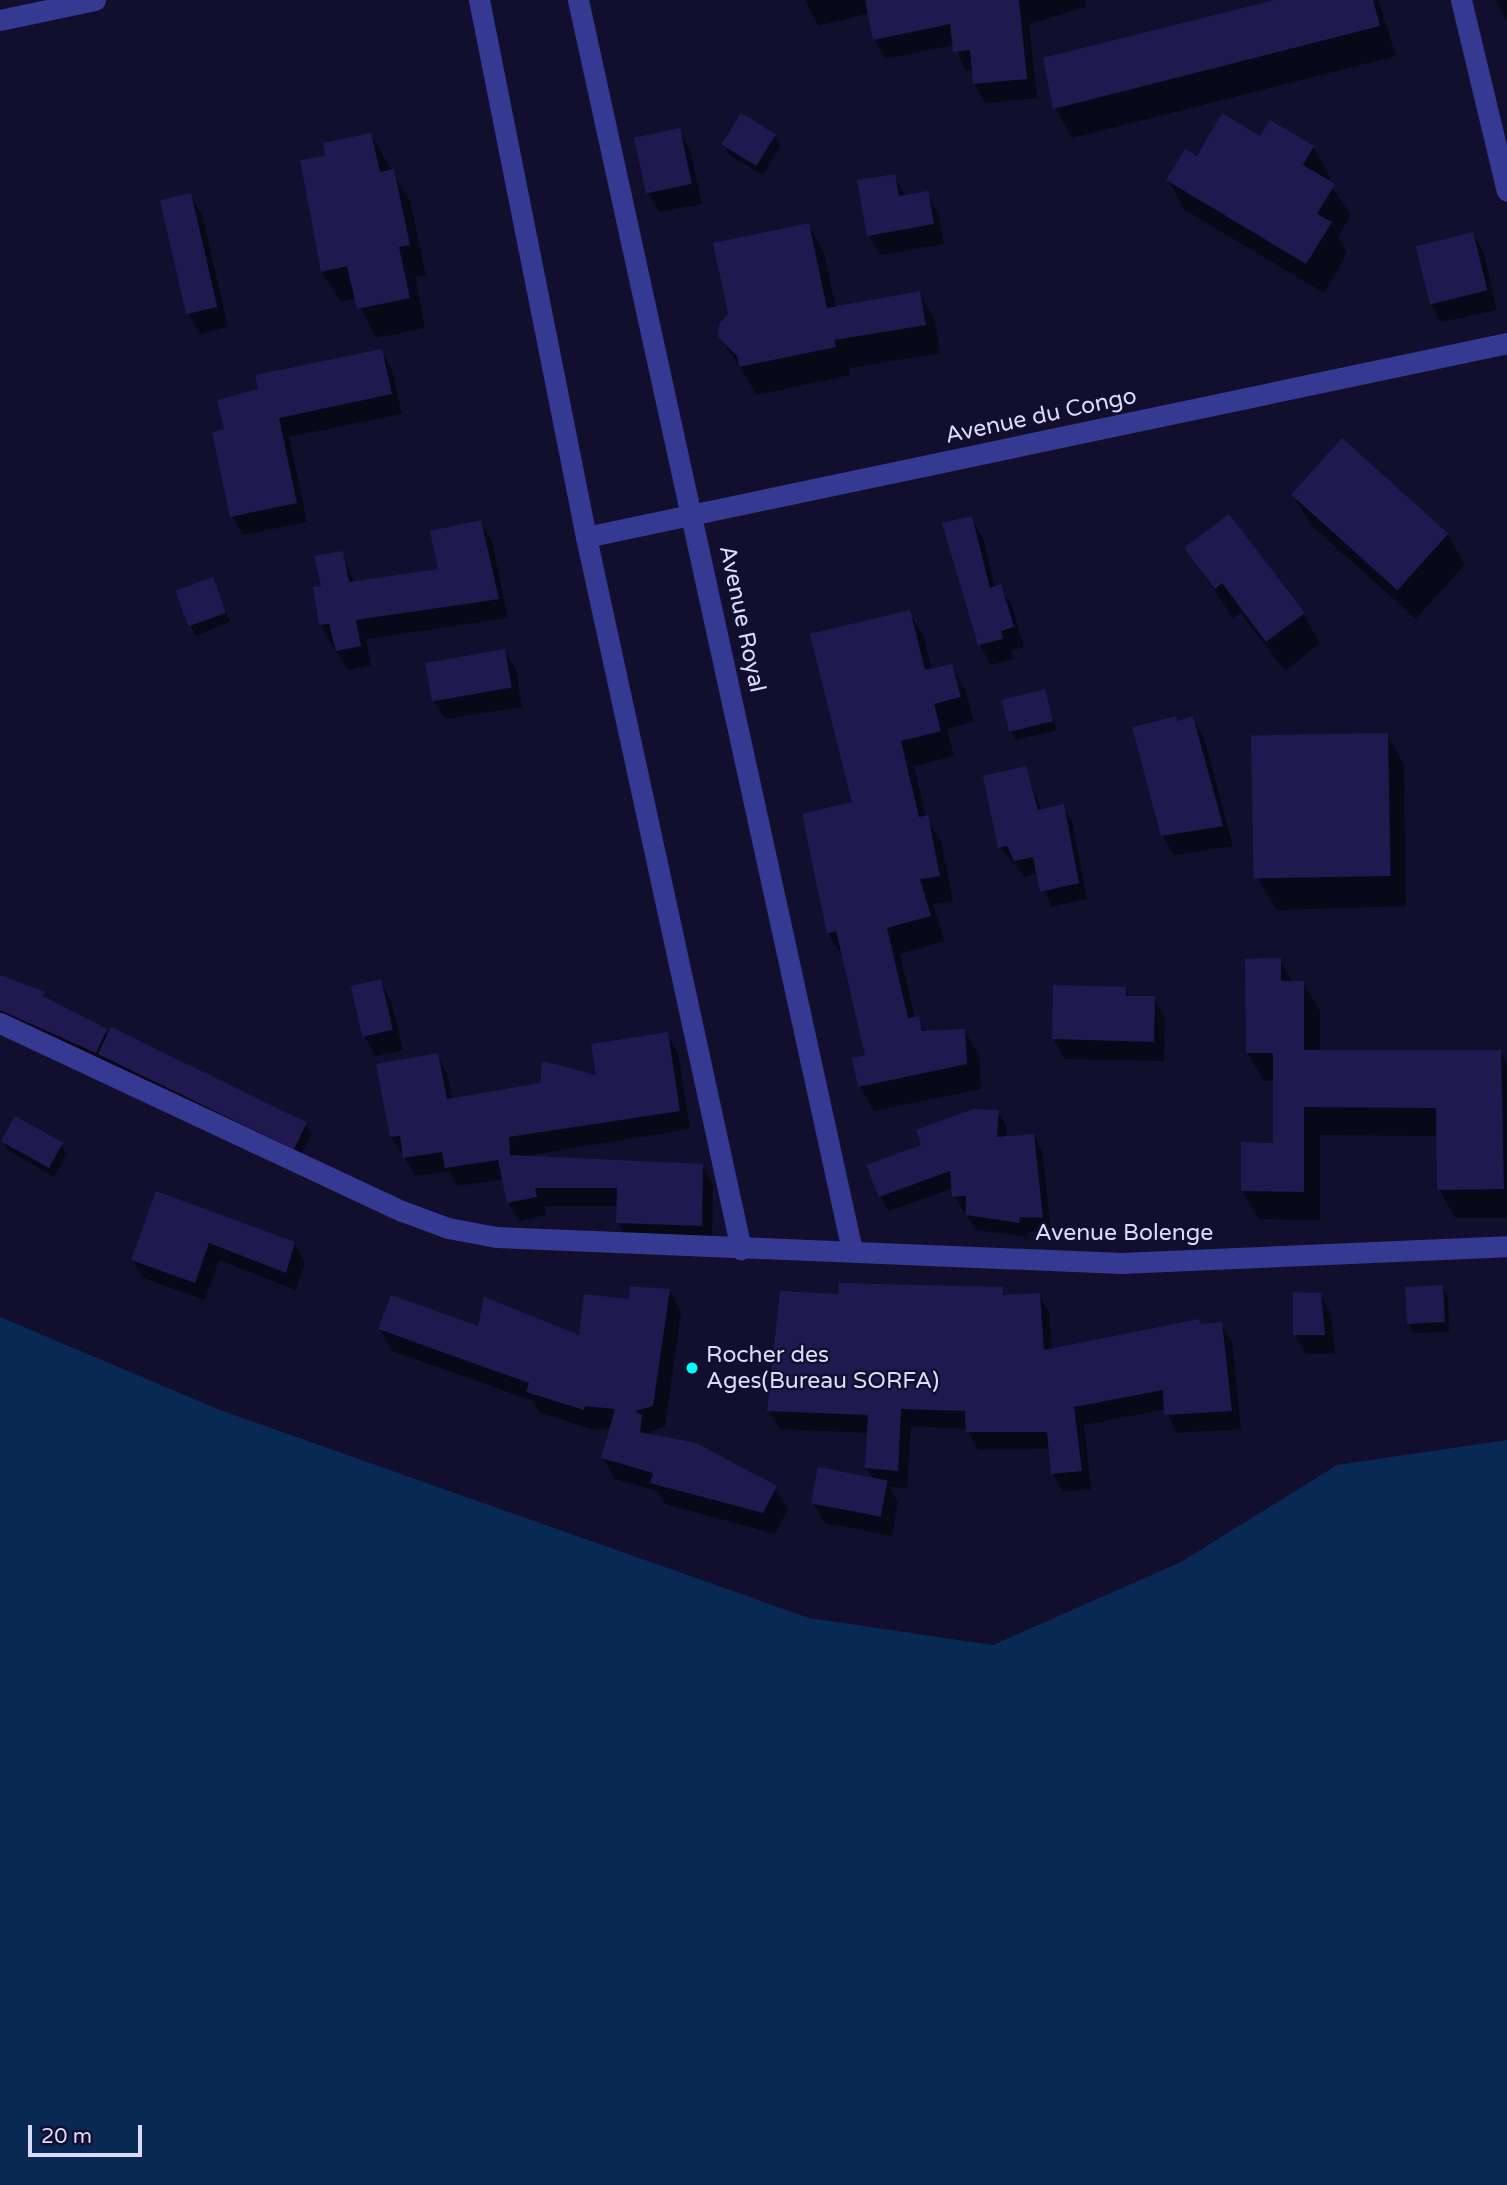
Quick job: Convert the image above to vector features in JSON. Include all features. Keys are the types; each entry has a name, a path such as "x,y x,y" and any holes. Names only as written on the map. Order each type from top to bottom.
{"street":[{"path":"0,20 95,0"},
{"path":"479,0 586,537 741,1249"},
{"name":"Avenue Royal","path":"578,0 852,1250"},
{"path":"1461,0 1507,191"},
{"name":"Avenue du Congo","path":"586,537 693,517 1507,343"},
{"name":"Avenue Bolenge","path":"0,1023 390,1206 448,1228 496,1237 1121,1263 1507,1246"}],"water":[{"path":"0,1317 220,1410 809,1618 993,1645 1181,1562 1337,1465 1507,1440 1507,2185 0,2185"}],"building":[{"path":"865,0 1019,0 1027,79 973,84 970,50 953,52 950,24 873,40"},
{"path":"1275,0 1373,0 1380,26 1053,109 1043,58"},
{"path":"741,113 776,135 756,166 721,144"},
{"path":"1222,113 1260,136 1270,120 1314,146 1303,165 1335,184 1317,214 1332,222 1306,264 1166,180 1185,149 1197,156"},
{"path":"680,128 692,184 646,194 634,138"},
{"path":"371,133 380,172 394,169 410,245 399,247 410,298 357,309 347,266 321,272 300,160 325,156 323,143"},
{"path":"895,174 899,196 928,191 934,224 867,236 857,180"},
{"path":"191,193 217,307 186,314 160,200"},
{"path":"809,223 827,308 920,291 926,325 834,340 836,347 739,367 737,356 718,337 719,325 728,313 713,243"},
{"path":"1473,232 1488,290 1430,304 1416,246"},
{"path":"382,349 392,394 279,418 297,503 230,517 212,432 224,429 217,400 258,389 255,375"},
{"path":"1342,438 1448,534 1397,590 1291,494"},
{"path":"1229,514 1305,613 1266,642 1222,583 1215,589 1184,548"},
{"path":"972,516 990,588 1001,584 1014,627 1001,631 1003,639 978,645 942,523"},
{"path":"481,520 499,599 356,620 361,646 336,651 329,624 319,625 313,587 321,586 314,556 343,551 349,582 438,569 430,531"},
{"path":"213,577 226,613 188,626 175,591"},
{"path":"910,610 925,670 952,664 961,697 934,704 941,731 901,741 919,817 928,815 940,876 920,879 931,916 887,928 908,1018 919,1016 922,1031 965,1029 967,1064 858,1087 852,1058 865,1055 836,931 827,934 802,814 852,802 810,634"},
{"path":"505,649 512,687 432,701 425,663"},
{"path":"1045,689 1053,721 1009,732 1001,700"},
{"path":"1176,716 1177,721 1193,716 1223,826 1161,836 1132,727"},
{"path":"1388,733 1390,876 1254,878 1251,735"},
{"path":"1026,766 1038,810 1064,804 1079,883 1040,892 1033,857 1014,861 1007,846 998,848 983,776"},
{"path":"1281,958 1281,981 1304,981 1304,1050 1501,1050 1504,1189 1437,1190 1436,1108 1304,1107 1304,1192 1241,1191 1241,1142 1273,1143 1273,1053 1246,1053 1245,959"},
{"path":"0,975 45,992 43,996 107,1029 96,1053 0,1010"},
{"path":"381,979 393,1030 362,1037 351,986"},
{"path":"1053,985 1126,987 1126,996 1155,996 1154,1042 1052,1039"},
{"path":"111,1027 307,1123 294,1150 98,1054"},
{"path":"668,1032 680,1111 509,1137 510,1155 703,1164 702,1226 616,1223 617,1188 535,1188 537,1197 507,1203 498,1160 445,1168 442,1152 403,1158 400,1136 390,1137 376,1064 438,1053 447,1099 540,1083 542,1061 596,1075 591,1044"},
{"path":"973,1109 999,1110 997,1137 1034,1134 1043,1218 1020,1217 1019,1223 966,1215 966,1196 952,1197 950,1171 879,1197 866,1165 921,1145 916,1130"},
{"path":"15,1116 63,1143 49,1168 1,1141"},
{"path":"156,1191 295,1242 286,1273 209,1243 195,1283 131,1260"},
{"path":"839,1283 1003,1287 1003,1295 1040,1293 1044,1350 1199,1319 1200,1324 1222,1322 1232,1411 1164,1415 1163,1390 1074,1407 1082,1471 1051,1474 1047,1432 966,1432 965,1411 901,1409 898,1471 865,1468 868,1415 767,1411 780,1291 838,1294"},
{"path":"1443,1285 1445,1322 1407,1324 1405,1287"},
{"path":"630,1286 670,1289 653,1406 635,1411 642,1415 640,1432 696,1443 777,1486 763,1513 650,1483 653,1473 601,1458 615,1409 585,1406 584,1410 526,1392 529,1383 378,1329 391,1295 478,1326 484,1297 579,1335 584,1294 629,1299"},
{"path":"1293,1292 1321,1293 1325,1335 1293,1335"},
{"path":"818,1467 888,1481 881,1517 811,1503"}],"place":[{"name":"Rocher des Ages(Bureau SORFA)","path":"692,1368"}]}
